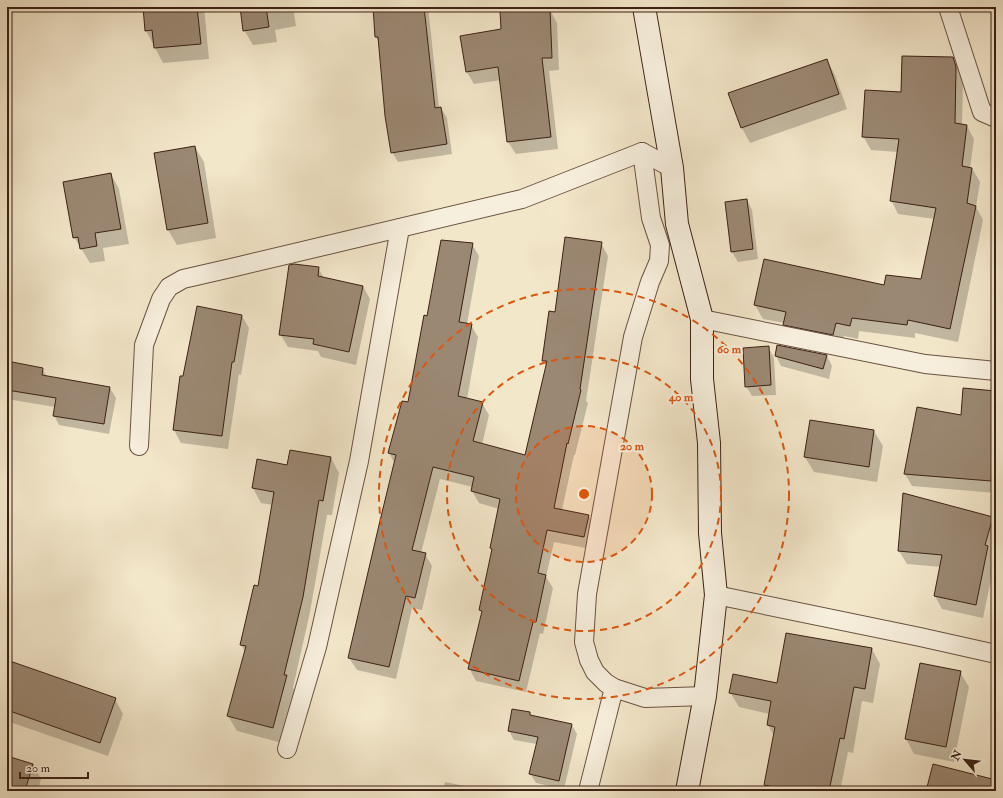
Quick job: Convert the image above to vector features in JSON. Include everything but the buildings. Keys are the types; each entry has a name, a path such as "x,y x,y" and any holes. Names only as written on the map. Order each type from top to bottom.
{"street":[{"path":"644,7 672,168 677,224 702,320 702,379 709,443 710,532 716,595 705,696 687,791"},
{"path":"948,7 982,112 996,118"},
{"path":"140,446 144,344 161,299 169,287 183,279 522,199 642,152 672,168"},
{"path":"642,152 652,218 660,246 660,253 634,337 587,594 584,642 589,660 595,672 606,683 614,688 645,698 705,696"},
{"path":"287,749 317,647 359,461 400,228"},
{"path":"702,320 925,364 996,372"},
{"path":"716,595 996,654"},
{"path":"588,791 614,688"}]}
